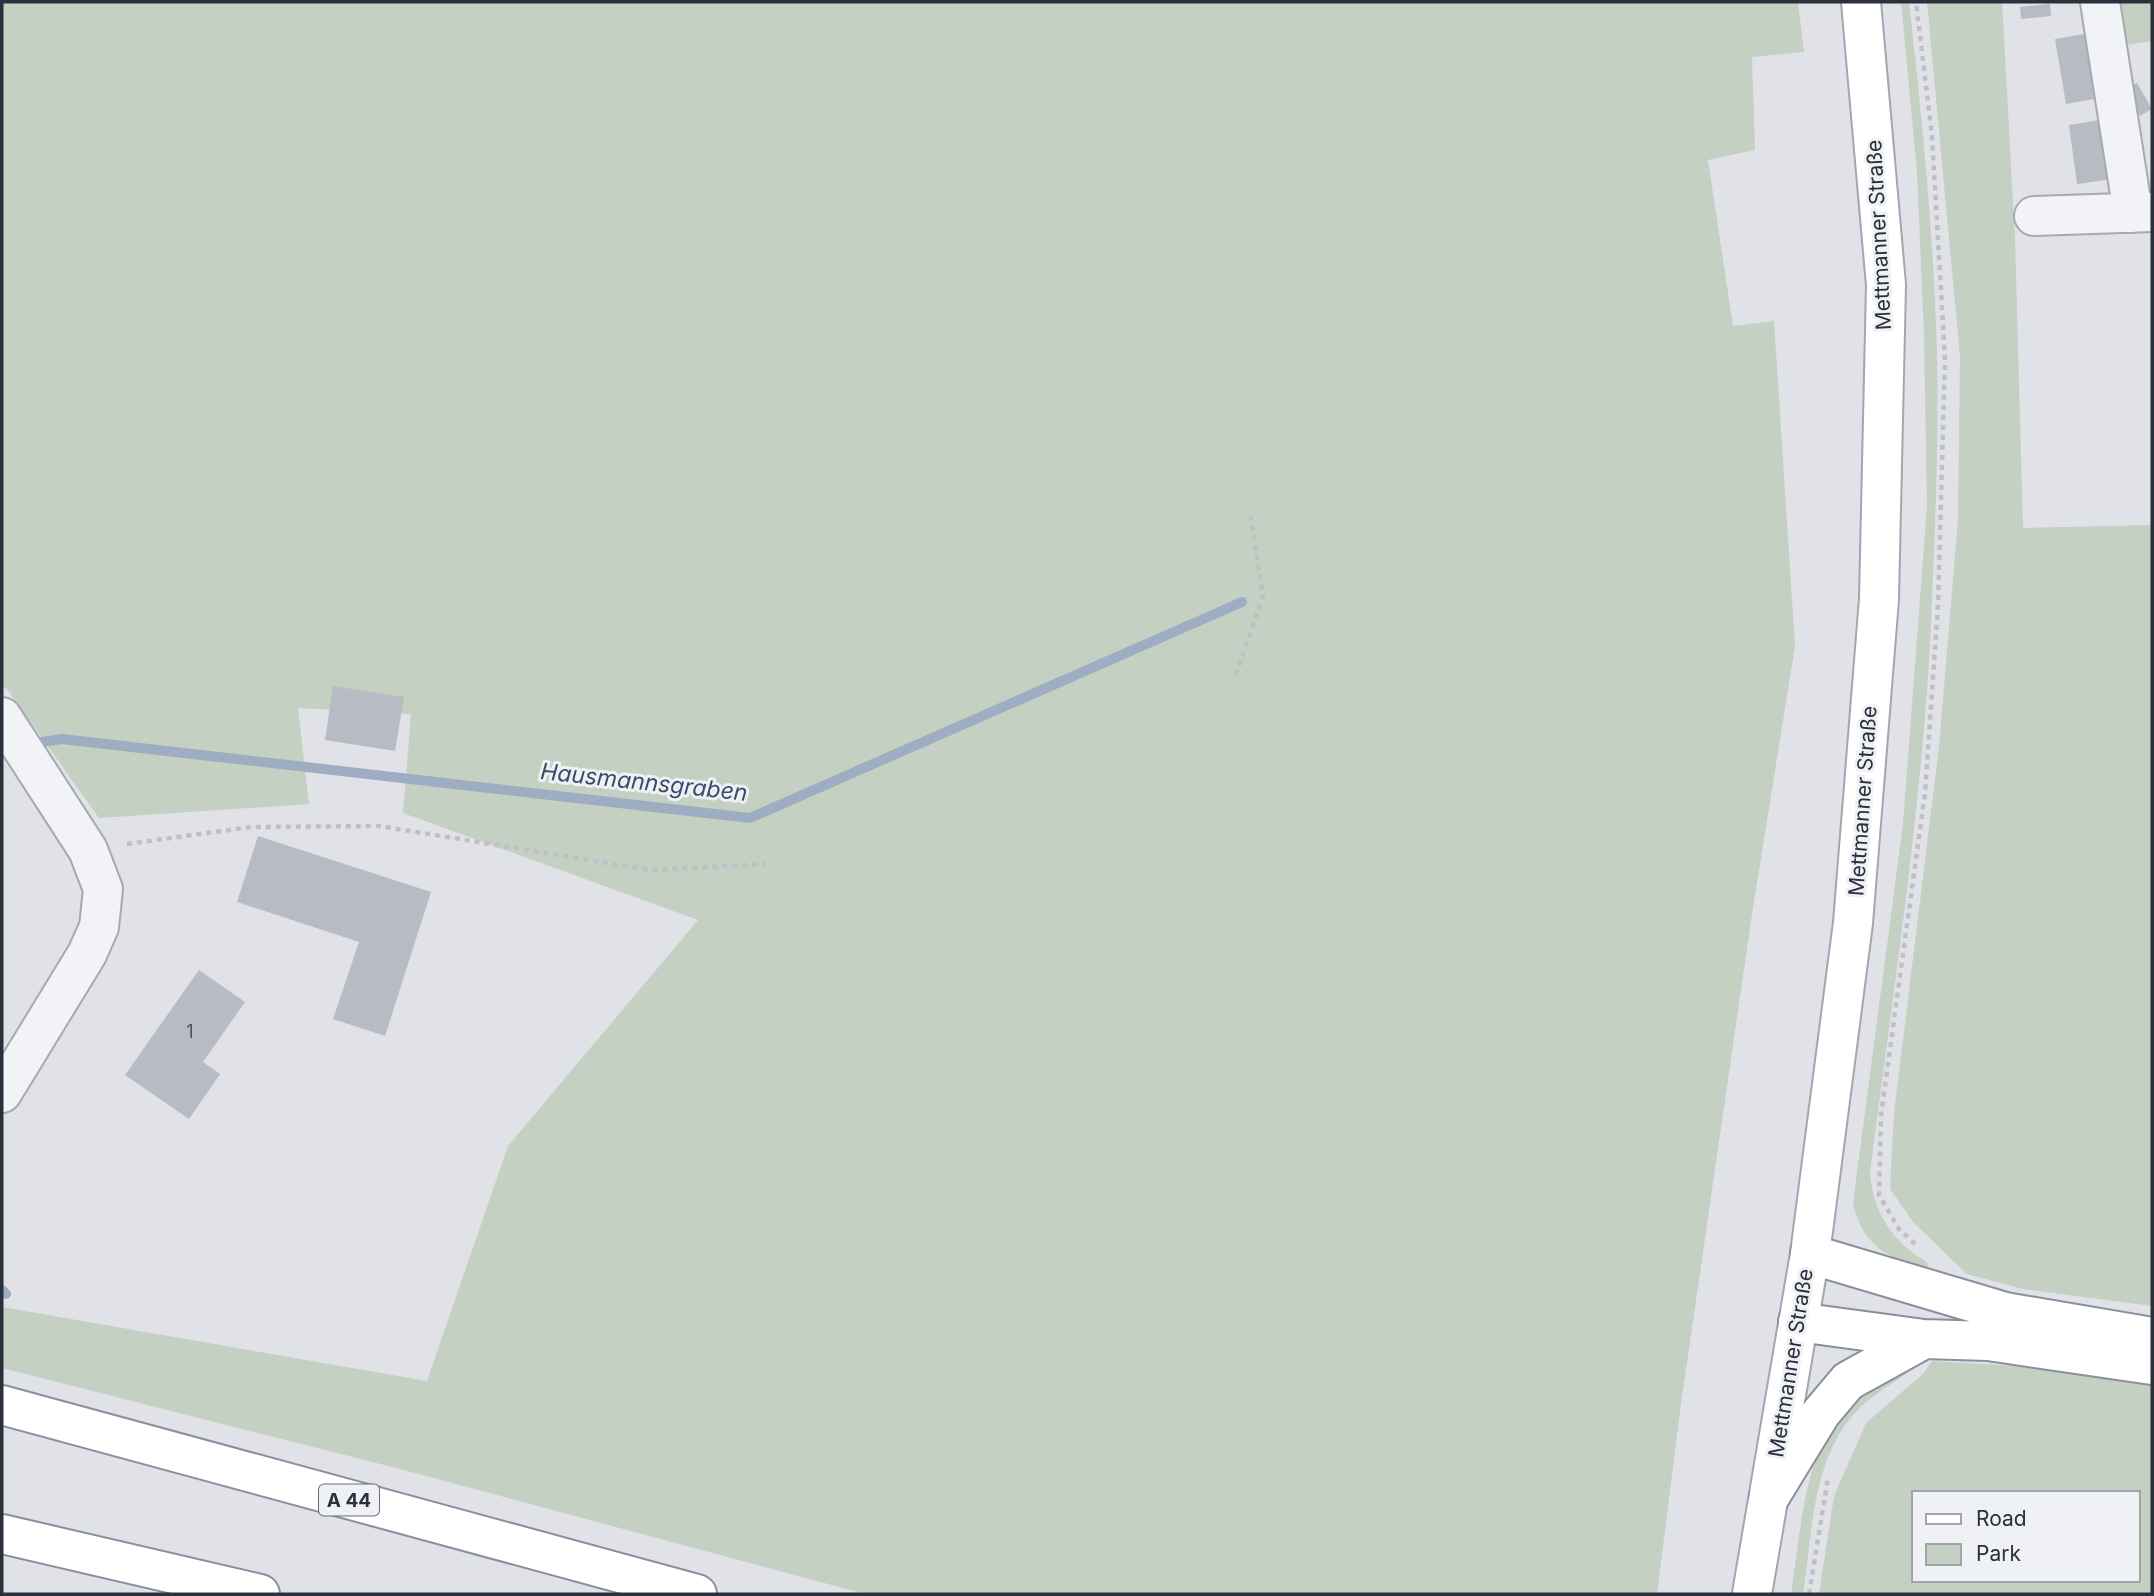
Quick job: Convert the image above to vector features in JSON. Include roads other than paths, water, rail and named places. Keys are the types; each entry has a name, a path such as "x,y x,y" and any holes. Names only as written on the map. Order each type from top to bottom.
{"main road":[{"name":"Mettmanner Straße","path":"1752,1594 1810,1254 1853,923 1879,599 1886,285 1861,2"},
{"path":"1810,1254 2005,1312 2152,1338"},
{"path":"1798,1322 1924,1339 1988,1341 2152,1366"},
{"path":"1769,1498 1821,1413 1848,1381 1924,1339"},
{"name":"A 44","path":"2,1405 697,1594"},
{"path":"2,1534 250,1592"}],"street":[{"path":"2034,216 2143,212 2100,2"},
{"path":"2,1093 87,954 99,927 103,889 88,850 4,719"}],"waterway":[{"name":"Hausmannsgraben","path":"28,744 62,739 750,818 1242,602"},
{"path":"2,1290 6,1294"}]}
